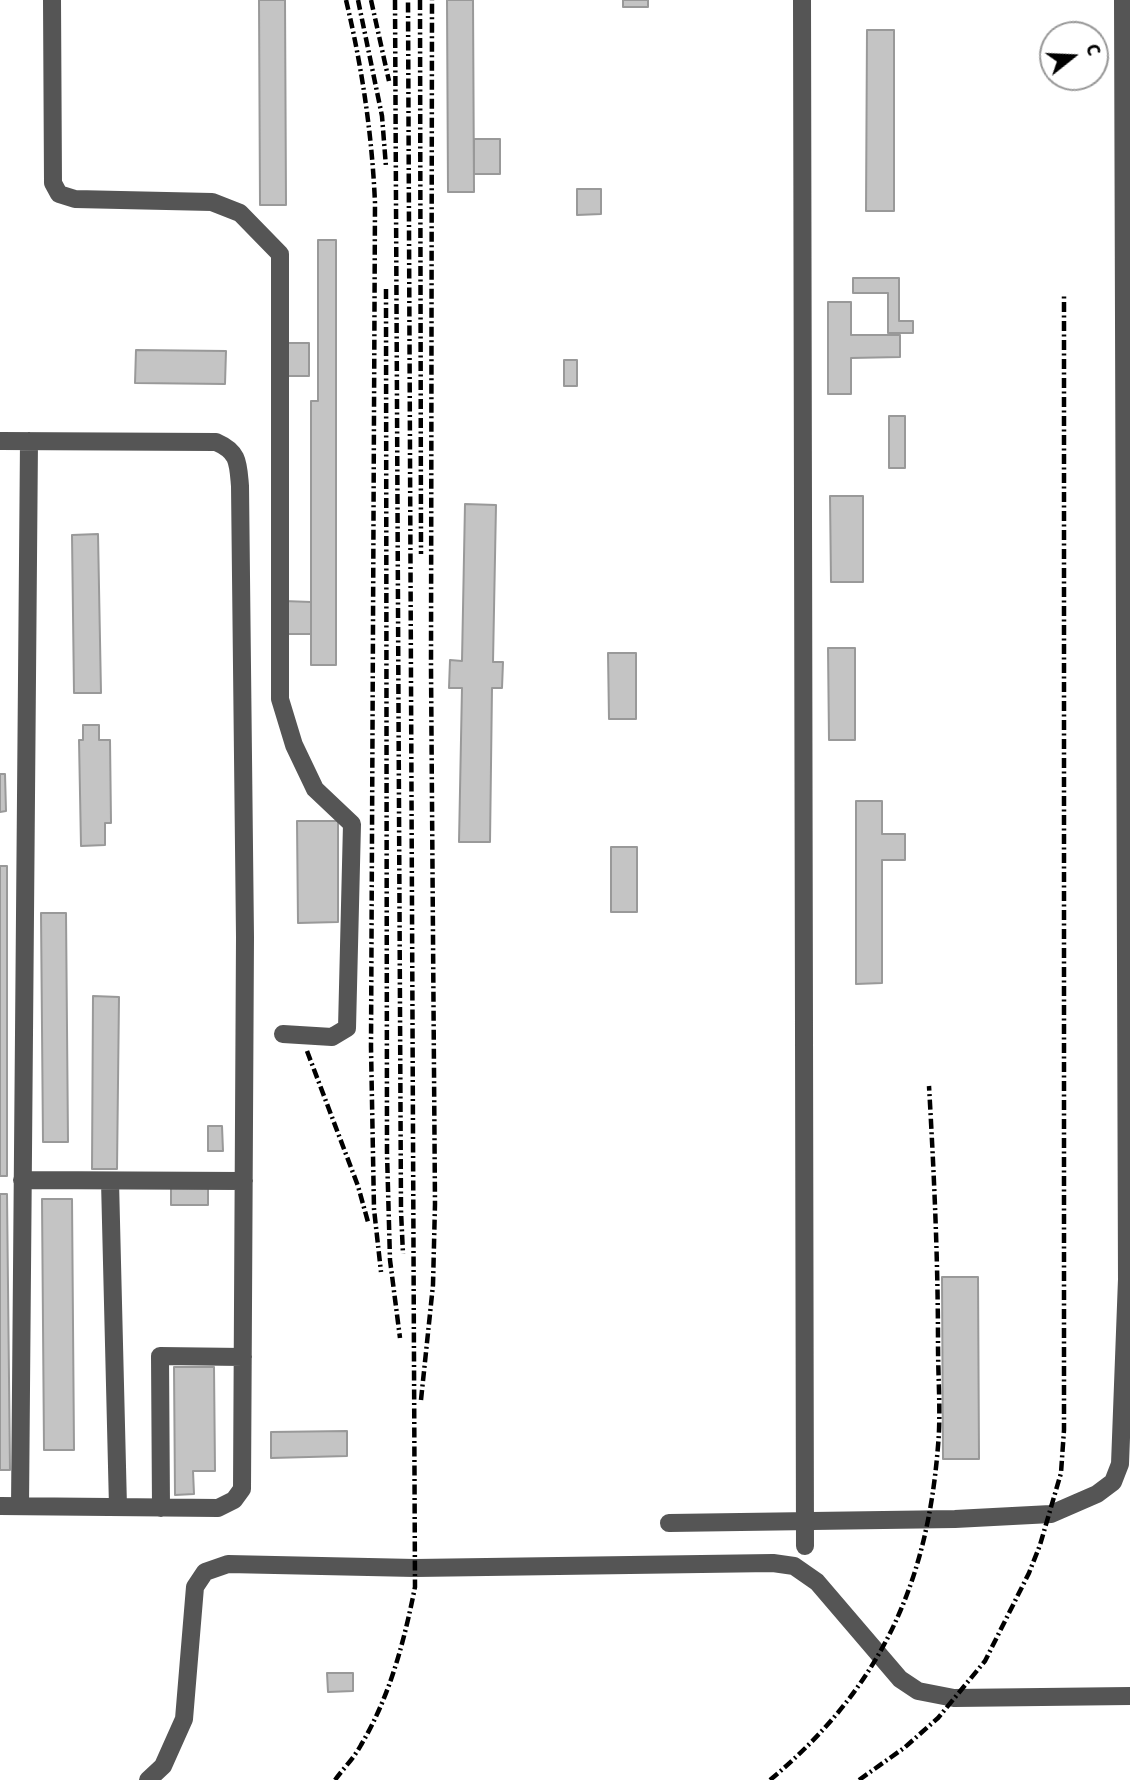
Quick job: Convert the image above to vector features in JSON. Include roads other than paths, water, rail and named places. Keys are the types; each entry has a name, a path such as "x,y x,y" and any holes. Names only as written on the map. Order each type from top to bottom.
{"street":[{"path":"52,0 53,183 59,194 75,199 212,202 240,213 280,254 280,699 294,744 315,789 352,824 346,1028 332,1037 283,1034"},
{"path":"802,0 805,1546"},
{"path":"669,1523 955,1519 1051,1514 1097,1494 1113,1482 1119,1464 1127,1279 1126,242 1122,0"},
{"path":"0,441 216,442 230,448 237,462 240,486 245,896 242,1489 234,1500 218,1508 0,1506"},
{"path":"20,1506 29,441"},
{"path":"22,1180 244,1181"},
{"path":"110,1181 118,1507"},
{"path":"161,1508 160,1356 243,1357"},
{"path":"148,1780 163,1766 184,1719 195,1587 205,1573 228,1564 415,1568 772,1563 794,1566 817,1582 900,1679 918,1691 954,1698 1130,1696"}],"railway":[{"path":"346,0 365,101 375,203 371,1047 374,1209 381,1272"},
{"path":"358,0 382,116 386,167"},
{"path":"371,0 389,81"},
{"path":"395,0 403,1254"},
{"path":"335,1780 358,1750 388,1688 401,1648 415,1587 408,0"},
{"path":"420,0 421,554"},
{"path":"421,1400 433,1285 435,1204 431,667 432,0"},
{"path":"386,289 387,1153 390,1260 400,1338"},
{"path":"859,1780 904,1748 938,1718 985,1661 1029,1573 1061,1473 1064,1430 1064,296"},
{"path":"307,1051 358,1186 368,1222"},
{"path":"770,1780 808,1745 841,1709 868,1672 891,1632 909,1590 922,1545 932,1497 939,1421 936,1248 929,1086"}]}
